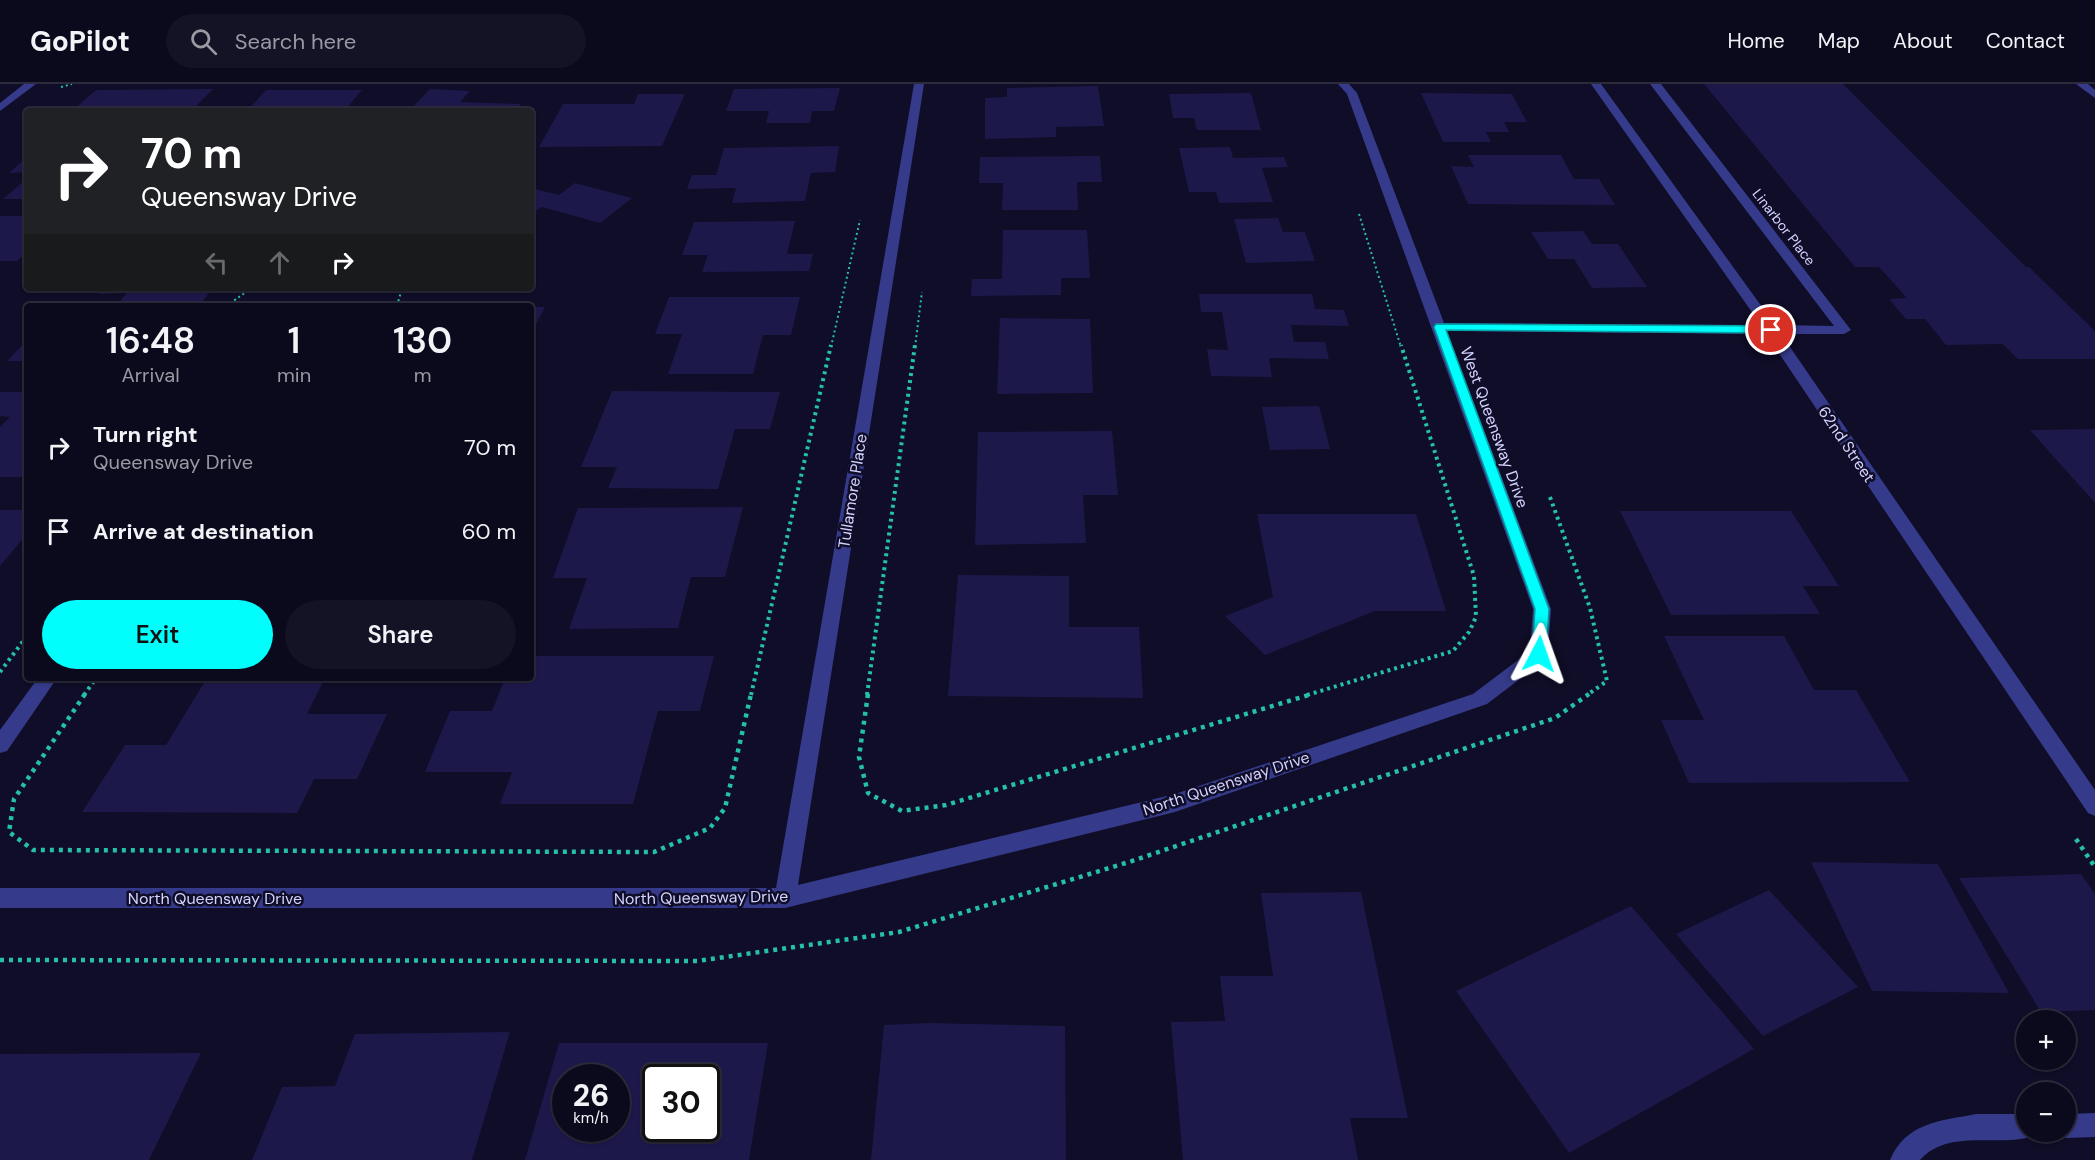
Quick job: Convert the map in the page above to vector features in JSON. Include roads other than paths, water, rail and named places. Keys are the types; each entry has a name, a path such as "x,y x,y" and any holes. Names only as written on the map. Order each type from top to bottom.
{"street":[{"path":"0,108 31,84"},
{"name":"Tullamore Place","path":"785,898 919,84"},
{"name":"West Queensway Drive","path":"1343,84 1352,93 1542,609 1539,654"},
{"name":"62nd Street","path":"1596,84 1771,330 2095,807"},
{"name":"Linarbor Place","path":"1655,84 1844,330 1771,330"},
{"path":"2081,84 2095,95"},
{"path":"1439,327 1771,330"},
{"name":"North Queensway Drive","path":"0,898 785,898 1175,803 1480,699 1539,654"},
{"path":"0,745 46,681"},
{"path":"2076,1126 2095,1125"},
{"path":"1903,1160 1923,1138 1976,1126 2016,1126"}]}
